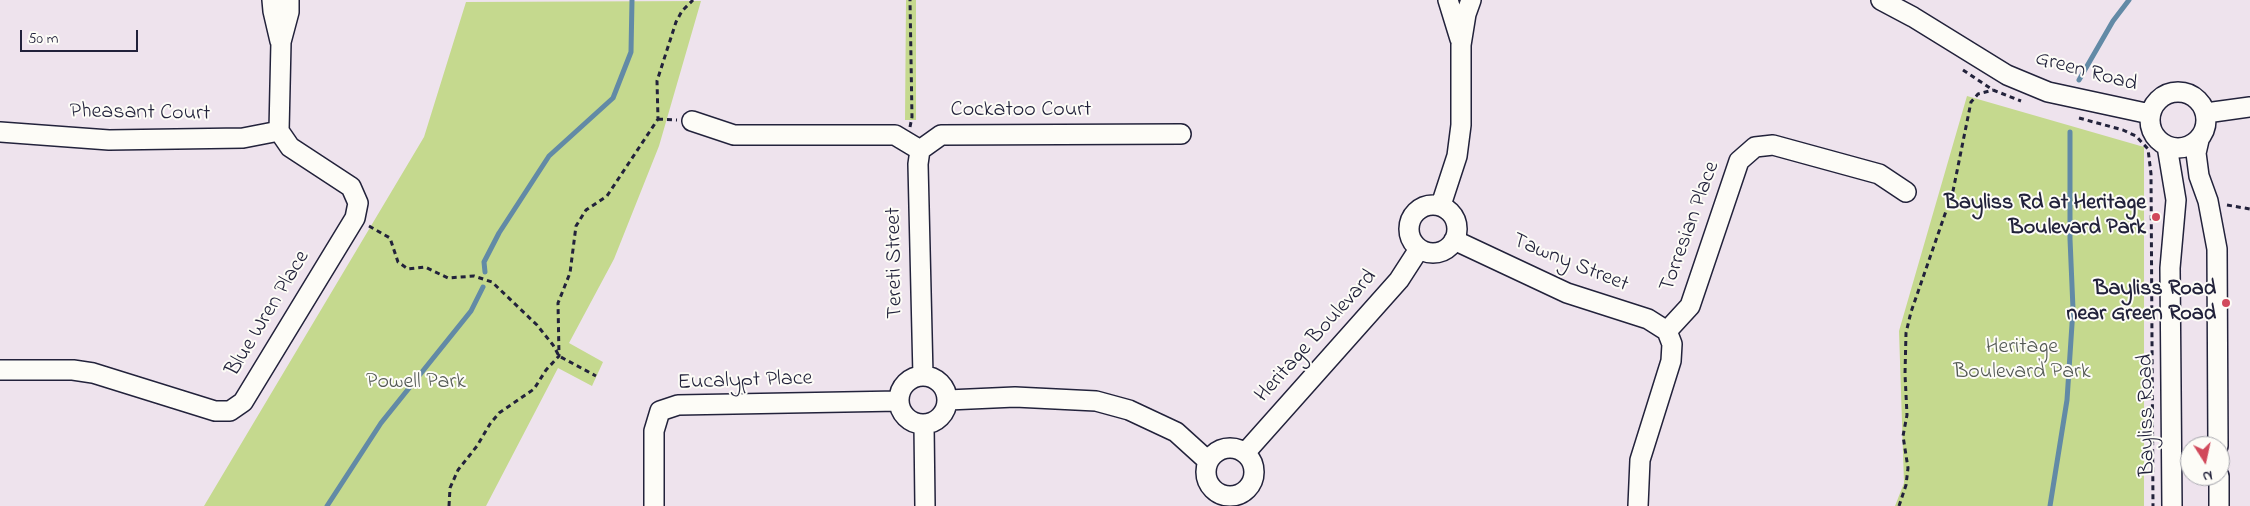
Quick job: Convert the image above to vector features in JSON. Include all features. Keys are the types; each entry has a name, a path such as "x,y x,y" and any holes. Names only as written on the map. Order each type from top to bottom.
{"street":[{"path":"272,0 281,42"},
{"path":"289,0 289,12 281,42 279,131 290,147 351,187 358,203 355,218"},
{"path":"1448,0 1461,45"},
{"path":"1441,205 1457,156 1461,125 1461,45 1466,14 1471,0"},
{"name":"Green Road","path":"1881,0 1913,16 2008,75 2040,88 2150,114"},
{"path":"2199,140 2184,148 2167,146 2159,140 2153,133 2150,114 2160,98 2168,93 2178,91 2188,93 2196,97 2206,113 2207,123 2199,140 2196,153 2199,176 2208,201 2217,249 2218,436"},
{"path":"2206,113 2250,107"},
{"path":"692,121 734,135 895,135 920,150"},
{"name":"Pheasant Court","path":"0,132 109,140 243,138 279,131"},
{"name":"Cockatoo Court","path":"920,150 941,135 1181,134"},
{"name":"Torresian Place","path":"1667,331 1690,306 1739,161 1755,147 1773,145 1879,174 1906,192"},
{"name":"Bayliss Road","path":"2167,146 2176,200 2170,268 2172,506"},
{"name":"Tereti Street","path":"920,150 918,164 923,376"},
{"path":"1441,205 1454,216 1457,223 1454,240 1442,251 1434,253 1419,249 1410,237 1409,222 1412,215 1424,206 1441,205"},
{"name":"Blue Wren Place","path":"0,370 73,370 93,373 215,411 230,411 243,402 355,218"},
{"name":"Tawny Street","path":"1454,240 1568,293 1648,319 1667,331"},
{"name":"Heritage Boulevard","path":"1245,453 1399,280 1419,249"},
{"path":"1638,506 1640,460 1672,361 1672,344 1667,331"},
{"path":"923,376 939,381 944,387 948,400 945,412 940,418 924,425 910,421 904,416 899,402 899,394 908,381 923,376"},
{"path":"948,400 1015,397 1096,401 1129,410 1176,432 1208,461"},
{"name":"Eucalypt Place","path":"654,506 654,431 660,411 678,405 899,402"},
{"path":"924,425 925,506"},
{"path":"1226,448 1235,448 1245,453 1251,459 1254,472 1249,488 1234,496 1216,500 1206,476 1208,461 1218,450 1226,448"},
{"path":"2219,486 2219,506"}],"path":[{"path":"450,506 450,488 458,470 477,446 490,424 499,413 534,389 558,356 558,303 570,273 576,226 586,210 607,196 658,118 657,81 676,22 682,11 693,0"},
{"path":"904,140 912,117 910,0"},
{"path":"1962,69 1993,90 2030,104"},
{"path":"1899,506 1906,485 1908,468 1903,436 1908,415 1905,374 1906,333 1911,312 1953,191 1970,102 1978,94 1993,90"},
{"path":"2076,117 2136,136 2148,149 2151,174 2153,506"},
{"path":"2227,205 2250,209"},
{"path":"355,218 390,238 398,262 408,269 425,267 448,278 474,276 492,282 537,325 553,345 558,356 596,376"}],"green space":[{"path":"906,0 916,0 916,120 905,120"},
{"name":"Powell Park","path":"701,1 659,146 614,259 569,343 603,362 592,386 558,368 486,506 204,506 424,137 466,2"},
{"name":"Heritage Boulevard Park","path":"1967,96 2144,147 2144,506 1895,506 1904,483 1899,331"}],"waterway":[{"path":"485,272 484,262 499,233 549,156 613,98 631,52 632,0"},
{"path":"2079,80 2113,21 2129,0"},
{"path":"2050,506 2067,400 2073,309 2070,239 2070,132"},
{"path":"327,506 381,423 471,311 483,287"}],"place":[{"name":"Bayliss Rd at Heritage Boulevard Park","path":"2156,217"},
{"name":"Bayliss Road near Green Road","path":"2226,303"}]}
